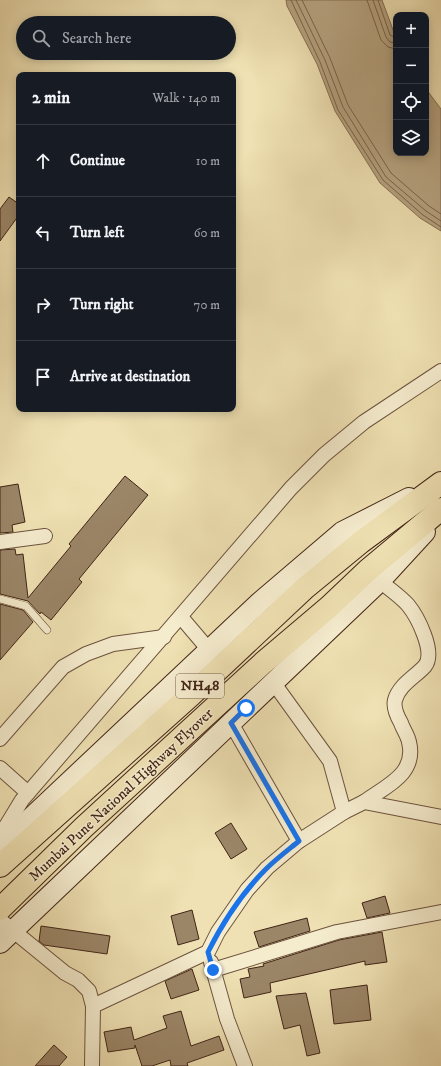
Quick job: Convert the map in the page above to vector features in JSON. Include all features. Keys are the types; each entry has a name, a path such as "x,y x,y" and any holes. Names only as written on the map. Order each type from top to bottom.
{"highway":[{"name":"Mumbai Pune National Highway Flyover","path":"0,866 191,694 305,588 361,542 441,483"},
{"name":"Mumbai Pune National Highway Flyover","path":"0,909 84,827 263,663 368,570 441,509"}],"main road":[{"path":"0,847 260,602 342,532 441,483"},
{"path":"4,932 231,723 380,581 441,514"}],"street":[{"path":"0,836 28,793 291,488 324,456 364,422 441,371"},
{"path":"0,542 44,536"},
{"path":"93,1006 208,952 218,932 247,890 267,868 299,841 344,812 364,802 403,774 411,762 409,742 395,710 395,700 401,688 426,664 429,655 427,642 421,627 407,604 380,581"},
{"path":"181,617 210,650"},
{"path":"0,739 62,667 86,654 113,644 164,637"},
{"path":"273,682 330,761 344,812"},
{"path":"231,723 299,841"},
{"path":"0,768 28,793"},
{"path":"364,802 441,817"},
{"path":"213,970 337,932 441,912"},
{"path":"4,932 65,973 78,980 89,991 93,1006 92,1066"},
{"path":"208,952 227,1019 245,1066"}],"lane":[{"path":"0,599 26,606 47,630"}],"water":[{"path":"286,0 382,0 393,30 393,156 429,156 429,93 441,109 441,231 420,218 380,183 335,111 317,64 287,6"}],"building":[{"path":"9,197 16,202 16,219 0,241 0,209"},
{"path":"125,476 148,495 79,579 82,582 51,620 41,612 40,614 28,601 0,594 0,550 15,549 16,555 23,554 28,598 71,546 69,544"},
{"path":"18,484 25,522 12,525 13,532 0,533 0,487"},
{"path":"0,604 23,610 33,622 0,660"},
{"path":"231,823 247,849 231,859 215,833"},
{"path":"385,896 390,913 367,918 362,903"},
{"path":"192,910 199,939 178,945 171,916"},
{"path":"307,918 310,931 259,947 254,932"},
{"path":"41,926 110,936 107,954 44,945 39,941"},
{"path":"382,932 387,962 365,965 365,961 270,983 271,992 244,998 240,979 250,977 248,969 264,966 263,964 339,940"},
{"path":"192,969 199,990 171,999 165,981"},
{"path":"367,985 371,1020 334,1024 330,990"},
{"path":"306,993 320,1053 307,1056 300,1025 284,1029 276,996"},
{"path":"181,1011 191,1046 219,1036 224,1050 187,1063 188,1066 171,1066 170,1060 152,1066 142,1066 135,1045 135,1048 108,1052 104,1032 131,1027 134,1040 167,1028 163,1016"},
{"path":"54,1045 67,1057 59,1066 35,1066"}],"route":[{"path":"213,970 208,952 218,932 247,890 267,868 299,841 231,723 246,708"}]}
